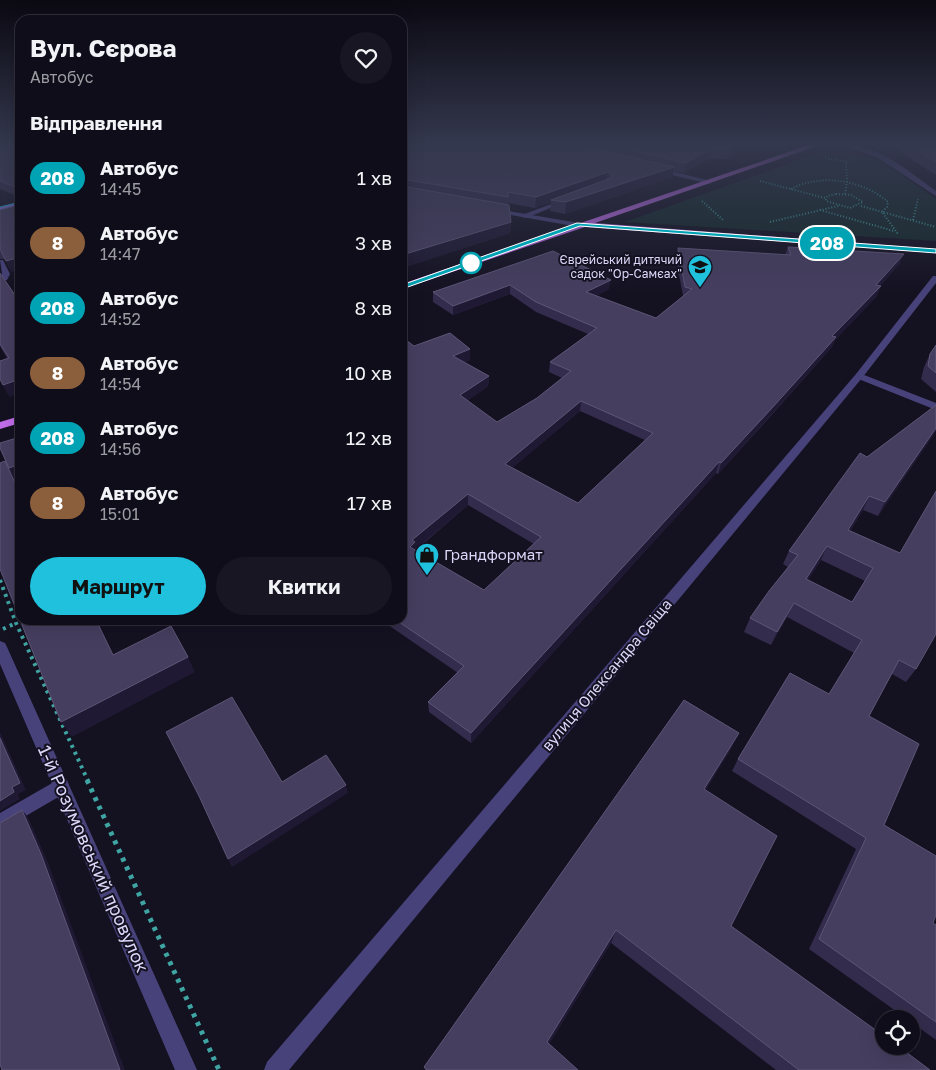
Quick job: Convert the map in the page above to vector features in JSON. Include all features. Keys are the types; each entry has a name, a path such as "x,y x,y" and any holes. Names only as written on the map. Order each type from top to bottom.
{"main road":[{"path":"407,284 676,193"},
{"path":"0,209 15,205"},
{"path":"579,225 936,251"},
{"path":"0,426 15,421"}],"street":[{"path":"522,216 574,198"},
{"path":"486,209 579,225"},
{"path":"0,262 6,274 4,278 0,279"},
{"name":"вулиця Олександра Свіща","path":"275,1070 859,376 936,278"},
{"path":"859,376 936,407"},
{"name":"1-й Розумовський провулок","path":"0,647 186,1070"},
{"path":"0,823 61,786"}],"path":[{"path":"806,193 825,198 826,201 838,206"},
{"path":"878,193 888,202 887,207 882,212"},
{"path":"912,220 920,193"},
{"path":"825,198 831,194 845,194 861,199 862,204 860,206"},
{"path":"702,202 723,221"},
{"path":"763,223 838,206 860,206 936,227"},
{"path":"820,210 896,232"},
{"path":"882,212 900,236"},
{"path":"0,580 15,620"},
{"path":"0,630 15,623"},
{"path":"17,625 220,1070"}],"green space":[{"path":"707,193 927,193 936,199 936,241 625,222"}],"building":[{"path":"407,193 441,193 509,205 511,222 407,253"},
{"path":"484,193 508,193 508,197"},
{"path":"513,193 548,193 536,197"},
{"path":"570,193 594,193 566,202 551,200"},
{"path":"15,206 15,258 6,261 0,249 0,210"},
{"path":"788,247 904,254 876,285 881,286 832,336 836,337 772,408 721,463 719,462 471,733 428,702 464,666 403,625 407,625 407,341 414,346 450,333 470,349 453,356 489,376 460,395 497,422 537,398 571,371 550,362 597,328 536,302 510,285 453,306 433,292 553,251 611,280 586,292 656,318 692,289 685,287 678,248 791,255","holes":["581,401 653,433 578,503 505,464","468,494 541,537 484,590 410,547 415,542 412,540"]},
{"path":"0,273 15,295 15,381 3,385 0,379 0,361 9,358 0,344"},
{"path":"936,345 936,373 928,366 930,354"},
{"path":"936,405 936,428 885,502 869,496 848,530 900,553 936,491 936,634 916,669 899,660 869,716 919,744 884,825 936,856 936,915 933,923 936,925 936,1022 819,939 866,838 738,759 790,673 829,694 862,640 794,603 777,632 750,618 798,555 789,551 860,453 867,457","holes":["827,546 873,568 852,602 806,579"]},
{"path":"15,438 15,466 9,468 0,448 0,443"},
{"path":"5,461 15,483 15,606 0,569 0,463"},
{"path":"22,625 98,625 113,655 171,626 188,657 61,722"},
{"path":"232,697 282,782 326,755 346,785 228,859 199,796 166,732"},
{"path":"684,700 739,733 704,789 777,836 731,926 875,1030 875,1055 910,1055 930,1070 799,1070 616,930 547,1042 578,1070 427,1070 424,1067"},
{"path":"0,738 20,783 12,787 14,792 0,801"},
{"path":"22,810 41,854 120,1070 2,1070 0,1064 0,823"}],"tram line":[{"path":"0,207 15,203"}],"bus line":[{"name":"208","path":"407,284 579,225 936,251"}],"place":[{"name":"Єврейський дитячий садок \"Ор-Самєах\"","path":"700,288"},
{"name":"Грандформат","path":"427,576"}]}
